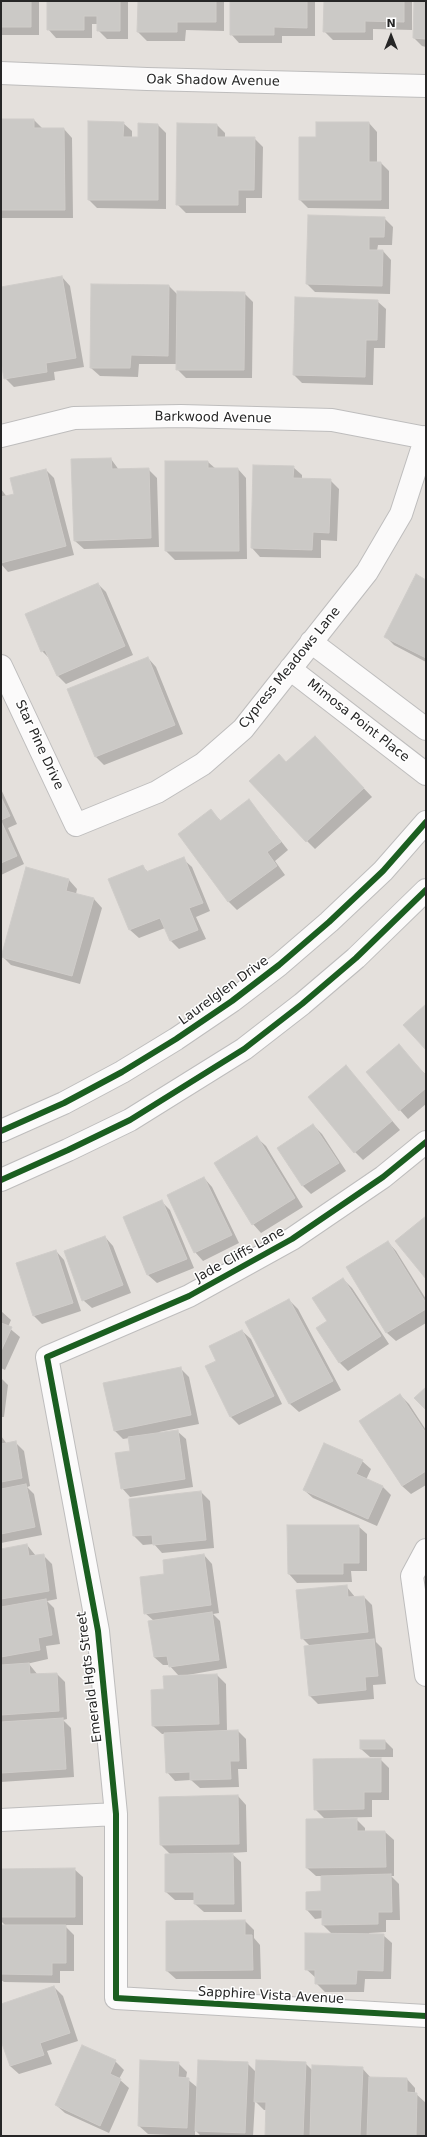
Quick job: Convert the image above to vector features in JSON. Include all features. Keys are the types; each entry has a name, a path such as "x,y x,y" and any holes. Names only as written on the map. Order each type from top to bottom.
{"street":[{"name":"Oak Shadow Avenue","path":"1,73 147,79 426,86"},
{"name":"Barkwood Avenue","path":"1,436 74,418 181,416 332,420 426,438"},
{"name":"Cypress Meadows Lane","path":"76,825 157,792 203,764 243,729 367,572 401,514 426,438"},
{"path":"311,642 426,729"},
{"name":"Star Pine Drive","path":"1,666 76,825"},
{"name":"Mimosa Point Place","path":"290,668 426,774"},
{"name":"Laurelglen Drive","path":"1,1131 64,1102 122,1072 176,1039 232,1001 279,965 329,922 383,871 426,822"},
{"path":"1,1180 130,1120 244,1049 302,1004 356,958 426,890"},
{"name":"Jade Cliffs Lane","path":"47,1357 189,1296 292,1239 383,1177 426,1142"},
{"name":"Emerald Hgts Street","path":"47,1357 98,1631 116,1814 116,1998"},
{"path":"426,1550 412,1576 426,1675"},
{"path":"1,1820 116,1814"},
{"name":"Sapphire Vista Avenue","path":"116,1998 426,2016"}],"building":[{"path":"1,1 31,1 31,27 1,27"},
{"path":"47,1 120,1 120,31 97,31 97,16 84,16 84,30 47,30"},
{"path":"138,1 216,1 216,22 177,22 177,32 137,32"},
{"path":"230,1 307,1 307,28 274,27 274,35 230,35"},
{"path":"324,1 404,1 404,22 365,21 365,32 323,32"},
{"path":"414,1 426,1 426,39 413,38"},
{"path":"1,119 34,119 34,128 64,128 65,210 1,210"},
{"path":"88,121 124,122 123,137 138,137 138,123 158,124 158,200 88,200"},
{"path":"316,122 369,122 369,162 381,162 381,200 299,200 299,137 316,137"},
{"path":"177,123 217,124 217,137 255,137 254,190 238,190 238,205 176,205"},
{"path":"308,215 385,217 384,237 369,237 369,250 383,250 382,286 306,284"},
{"path":"62,276 76,358 46,363 47,372 4,379 1,361 1,287"},
{"path":"91,284 169,285 168,356 131,355 130,368 90,368"},
{"path":"177,291 245,292 244,370 176,370"},
{"path":"295,297 378,300 377,340 366,340 365,377 293,375"},
{"path":"111,458 112,469 149,468 151,538 74,541 71,459"},
{"path":"165,461 208,461 208,468 238,468 239,551 165,551"},
{"path":"253,465 294,466 293,478 331,479 329,533 313,532 312,550 251,548"},
{"path":"46,469 66,546 1,563 1,497 14,494 10,478"},
{"path":"416,574 426,580 426,658 384,637"},
{"path":"98,583 125,646 57,676 45,650 41,652 25,614"},
{"path":"148,657 175,725 95,757 67,689"},
{"path":"315,736 364,788 306,842 249,781 279,754 286,762"},
{"path":"1,797 10,816 1,820"},
{"path":"249,799 281,842 267,852 277,866 228,902 178,834 211,809 220,821"},
{"path":"1,821 17,856 1,863"},
{"path":"184,857 203,903 189,908 198,930 170,941 160,918 129,930 108,879 143,865 146,872"},
{"path":"26,867 69,879 66,891 94,898 72,976 1,957"},
{"path":"426,1004 426,1050 403,1025"},
{"path":"399,1044 426,1076 426,1088 399,1111 366,1072"},
{"path":"346,1065 392,1121 354,1153 308,1097"},
{"path":"313,1124 339,1163 302,1186 277,1148"},
{"path":"257,1136 295,1198 252,1225 214,1163"},
{"path":"204,1177 232,1235 194,1253 167,1195"},
{"path":"162,1200 187,1259 147,1275 123,1217"},
{"path":"426,1216 426,1279 395,1241"},
{"path":"105,1236 123,1285 82,1301 64,1251"},
{"path":"388,1241 426,1303 426,1309 386,1333 346,1267"},
{"path":"56,1250 73,1303 33,1316 16,1263"},
{"path":"343,1278 381,1336 339,1363 316,1328 327,1321 312,1298"},
{"path":"289,1299 333,1381 289,1404 245,1322"},
{"path":"1,1323 12,1327 1,1351"},
{"path":"242,1330 274,1396 230,1417 205,1366 216,1361 209,1346"},
{"path":"181,1367 191,1415 114,1431 103,1383"},
{"path":"426,1387 426,1410 414,1398"},
{"path":"400,1394 426,1433 426,1471 402,1486 359,1421"},
{"path":"178,1430 185,1479 121,1489 115,1453 130,1451 128,1437"},
{"path":"16,1441 22,1478 1,1482 1,1444"},
{"path":"324,1443 363,1460 356,1474 383,1486 368,1519 303,1490"},
{"path":"26,1484 35,1527 1,1534 1,1489"},
{"path":"201,1491 206,1540 153,1545 152,1535 133,1536 129,1499"},
{"path":"287,1525 359,1525 359,1563 343,1563 343,1574 288,1574"},
{"path":"27,1544 29,1556 44,1554 49,1591 1,1599 1,1549"},
{"path":"204,1554 211,1605 144,1614 140,1577 164,1574 163,1560"},
{"path":"347,1585 348,1597 364,1596 368,1632 301,1639 296,1590"},
{"path":"46,1599 52,1635 38,1638 40,1650 1,1657 1,1607"},
{"path":"212,1612 219,1660 169,1667 167,1656 154,1657 148,1621"},
{"path":"374,1639 378,1676 365,1677 366,1690 309,1696 304,1646"},
{"path":"29,1663 30,1674 57,1673 59,1711 1,1715 1,1665"},
{"path":"217,1674 219,1724 152,1726 151,1690 164,1689 163,1676"},
{"path":"63,1718 66,1769 1,1773 1,1722"},
{"path":"238,1730 239,1761 230,1761 231,1779 190,1780 190,1772 166,1773 164,1733"},
{"path":"360,1740 385,1740 385,1749 360,1749"},
{"path":"381,1758 381,1792 364,1792 364,1809 314,1810 313,1759"},
{"path":"238,1795 239,1844 160,1845 159,1797"},
{"path":"357,1818 357,1831 385,1831 386,1867 306,1868 306,1819"},
{"path":"233,1853 234,1904 194,1904 194,1892 165,1892 165,1854"},
{"path":"75,1868 75,1917 1,1917 1,1869"},
{"path":"391,1874 392,1912 378,1912 378,1924 322,1925 322,1910 306,1910 306,1892 321,1891 321,1876"},
{"path":"245,1920 245,1935 252,1935 253,1970 166,1971 166,1921"},
{"path":"1,1925 66,1925 66,1963 52,1963 52,1975 1,1974"},
{"path":"305,1933 384,1934 383,1971 357,1970 356,1984 315,1984 315,1970 305,1970"},
{"path":"54,1986 70,2033 40,2043 44,2055 10,2066 1,2041 1,2004"},
{"path":"82,2045 116,2060 110,2074 121,2079 100,2126 55,2105"},
{"path":"140,2060 179,2062 178,2077 189,2078 187,2128 138,2126"},
{"path":"198,2060 248,2062 245,2133 195,2131"},
{"path":"256,2060 306,2062 303,2136 265,2136 266,2102 254,2102"},
{"path":"312,2065 363,2067 360,2136 310,2136"},
{"path":"369,2077 407,2078 407,2092 417,2093 416,2136 367,2136"}],"cycle path":[{"path":"1,1131 64,1103 122,1072 176,1039 232,1001 279,965 329,922 383,871 426,822"},
{"path":"1,1180 130,1120 244,1049 302,1004 356,958 426,890"},
{"path":"426,1142 383,1177 292,1239 189,1296 47,1357 98,1631 116,1814 116,1998 426,2016"}]}
